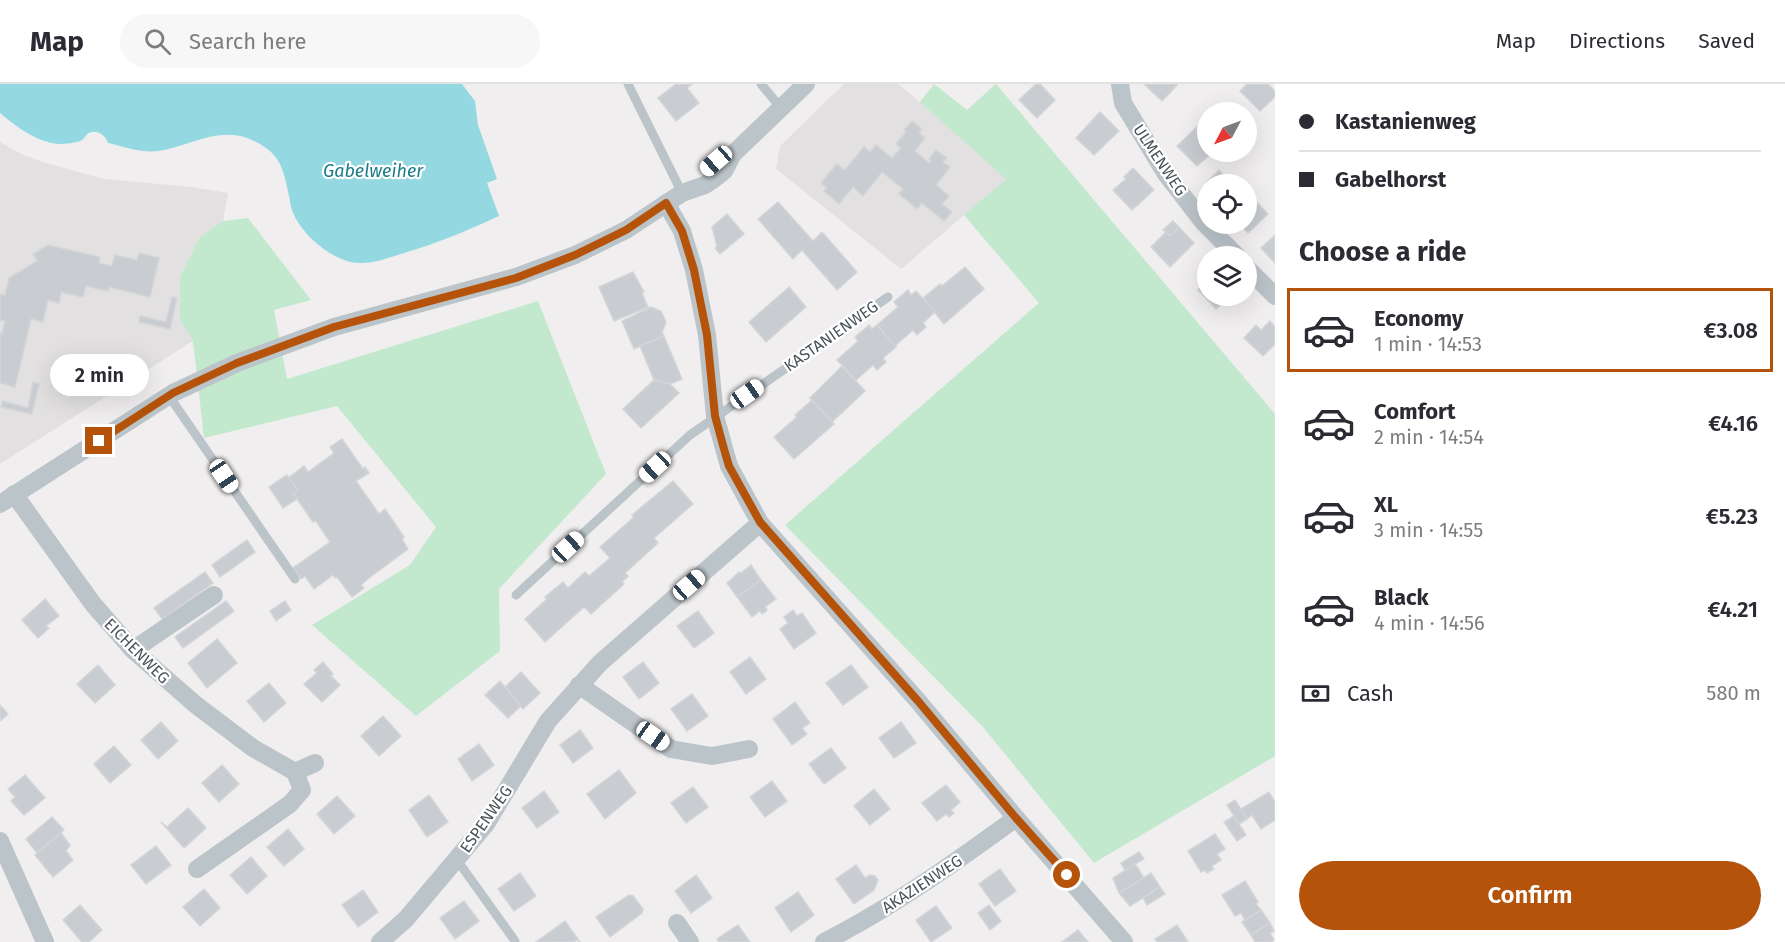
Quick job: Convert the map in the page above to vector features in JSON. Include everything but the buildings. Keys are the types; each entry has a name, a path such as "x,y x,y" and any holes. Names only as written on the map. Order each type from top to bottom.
{"street":[{"path":"7,499 169,396 237,363 334,327 516,278 575,255 626,230 686,191 716,161 734,154 806,84"},
{"name":"ULMENWEG","path":"1120,84 1123,103 1166,174 1204,223 1227,246"},
{"path":"666,203 682,231 694,270 707,335 715,416 729,466 760,522 918,701 1124,942"},
{"path":"1257,278 1275,296"},
{"name":"EICHENWEG","path":"7,499 133,650 196,705 253,748 295,772"},
{"name":"ESPENWEG","path":"380,942 406,919 486,825 548,721 579,685 600,663 760,522"},
{"path":"133,650 214,595"},
{"path":"579,685 671,749 712,756 749,749"},
{"path":"197,869 290,804 302,790 295,772 315,763"},
{"name":"AKAZIENWEG","path":"824,942 900,900 1016,818"},
{"path":"0,842 45,942"},
{"path":"677,923 690,942"}],"lane":[{"path":"628,84 686,191"},
{"path":"761,84 781,108"},
{"name":"KASTANIENWEG","path":"516,596 690,435 888,297"},
{"path":"169,396 295,579"},
{"path":"457,860 515,941"}],"shaded area":[{"path":"844,84 898,84 920,102 934,84 967,110 996,84 1047,144 901,269 776,169 780,146"},
{"path":"0,142 21,154 46,163 104,179 192,187 228,193 223,221 200,237 180,320 193,341 0,464"}],"green space":[{"path":"934,84 967,110 996,84 1275,414 1275,756 1094,863 983,727 785,525 1039,303 964,215 1006,179 920,102"},
{"path":"248,218 311,300 274,310 287,379 538,301 606,474 499,589 500,651 416,716 312,625 410,565 436,527 337,406 204,438 193,341 180,320 180,277 200,237 223,221"}],"water":[{"name":"Gabelweiher","path":"0,84 462,84 475,101 478,125 497,179 487,183 499,216 451,237 391,257 371,262 351,262 330,253 302,229 292,210 284,173 280,165 271,152 257,142 236,135 225,135 213,136 169,149 145,151 108,143 103,135 92,132 77,142 51,143 27,133 0,113"}],"route":[{"path":"99,441 173,393 237,363 334,327 516,278 575,255 626,230 666,203 682,231 694,270 707,335 715,416 729,466 760,522 1067,875"}]}
